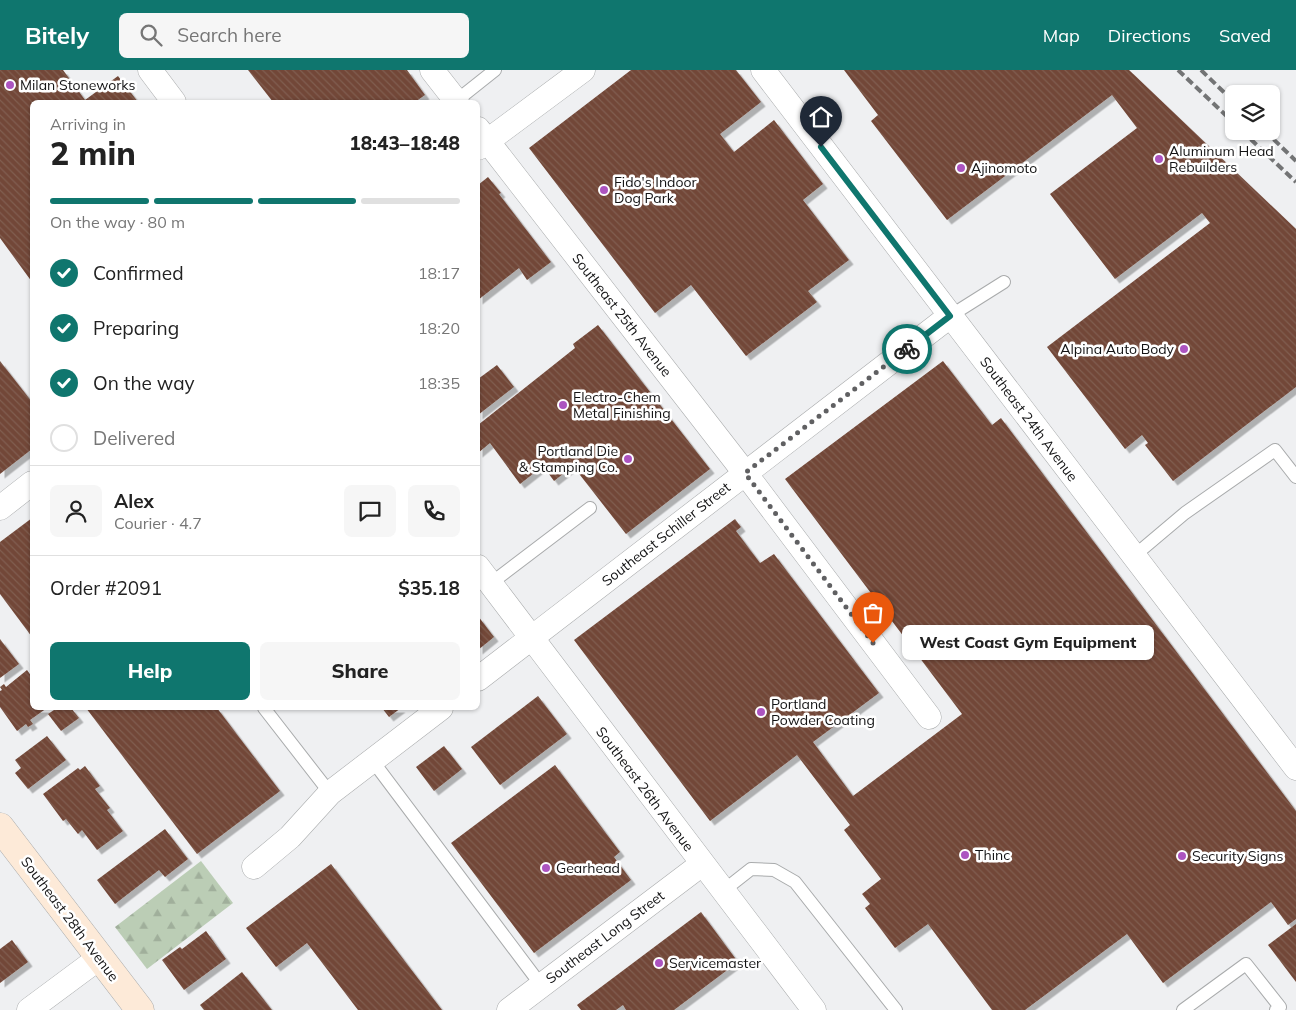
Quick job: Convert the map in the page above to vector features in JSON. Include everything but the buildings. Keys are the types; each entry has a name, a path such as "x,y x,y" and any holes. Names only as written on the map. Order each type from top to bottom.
{"street":[{"path":"150,70 172,100"},
{"path":"432,70 454,100"},
{"path":"481,140 583,70"},
{"name":"Southeast 24th Avenue","path":"763,70 1296,768"},
{"name":"Southeast 25th Avenue","path":"481,140 745,473 929,717"},
{"name":"Southeast Schiller Street","path":"480,677 950,316"},
{"path":"0,508 30,485"},
{"name":"Southeast 26th Avenue","path":"484,576 814,1010"},
{"path":"254,867 290,837 330,793 438,710"},
{"name":"Southeast 28th Avenue","path":"2,834 140,1010"},
{"name":"Southeast Long Street","path":"508,1010 702,864"},
{"path":"29,1010 100,958"}],"lane":[{"path":"458,100 495,70"},
{"path":"950,316 1004,282"},
{"path":"1134,556 1185,513 1274,450 1296,478"},
{"path":"484,576 590,508"},
{"path":"266,710 330,793"},
{"path":"372,760 541,985"},
{"path":"723,892 751,869 774,870 795,882 896,1010"},
{"path":"1183,1010 1246,964 1280,1007 1276,1010"}],"green space":[{"path":"201,861 233,903 147,969 115,927"}],"railway":[{"path":"1178,70 1225,114"},
{"path":"1201,70 1225,93"},
{"path":"1252,140 1296,182"},
{"path":"1274,140 1296,161"}],"way so far":[{"path":"873,643 745,473 907,349"}],"place":[{"name":"Milan Stoneworks","path":"10,85"},
{"name":"Aluminum Head Rebuilders","path":"1159,159"},
{"name":"Ajinomoto","path":"961,168"},
{"name":"Fido's Indoor Dog Park","path":"604,190"},
{"name":"Alpina Auto Body","path":"1184,349"},
{"name":"Electro-Chem Metal Finishing","path":"563,405"},
{"name":"Portland Die & Stamping Co.","path":"628,459"},
{"name":"West Coast Gym Equipment","path":"873,643"},
{"name":"Portland Powder Coating","path":"761,712"},
{"name":"Thinc","path":"965,855"},
{"name":"Security Signs","path":"1182,856"},
{"name":"Gearhead","path":"546,868"},
{"name":"Servicemaster","path":"659,963"}],"route":[{"path":"821,147 950,316 907,349"}]}
